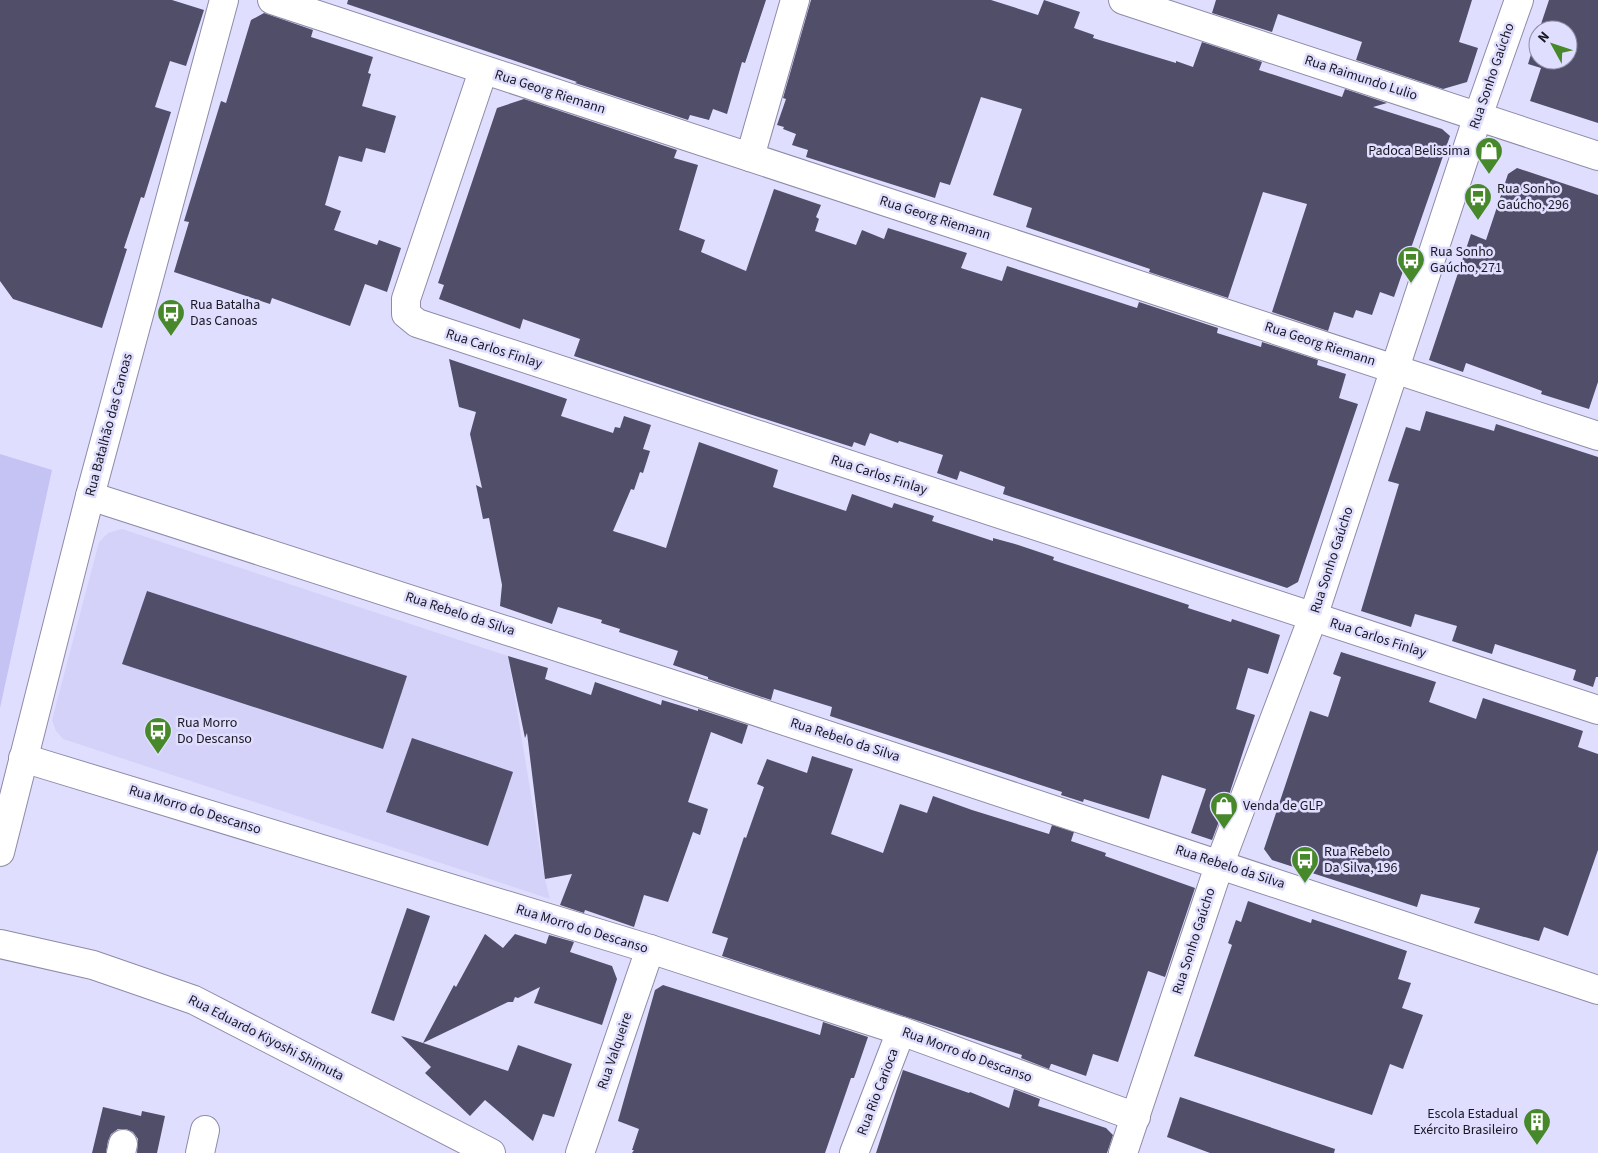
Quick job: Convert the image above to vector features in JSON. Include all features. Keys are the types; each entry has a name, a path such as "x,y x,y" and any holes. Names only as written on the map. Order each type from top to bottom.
{"street":[{"name":"Rua Batalhão das Canoas","path":"0,852 90,496 224,0"},
{"name":"Rua Georg Riemann","path":"272,0 483,71 1598,436"},
{"path":"750,157 796,0"},
{"name":"Rua Raimundo Lulio","path":"1123,0 1598,156"},
{"name":"Rua Sonho Gaúcho","path":"1123,1153 1220,863 1313,617 1478,116 1519,0"},
{"name":"Rua Carlos Finlay","path":"483,71 406,299 406,314 417,323 1598,710"},
{"name":"Rua Rebelo da Silva","path":"90,496 564,648 1220,863 1598,990"},
{"name":"Rua Morro do Descanso","path":"23,758 650,949 901,1030 1136,1117"},
{"name":"Rua Eduardo Kiyoshi Shimuta","path":"0,944 93,965 194,1000 491,1153"},
{"name":"Rua Valqueire","path":"580,1153 650,949"},
{"name":"Rua Rio Carioca","path":"854,1153 901,1030"}],"shaded area":[{"path":"0,454 52,470 0,708"},
{"path":"122,529 508,656 545,879 550,899 63,739 56,731 52,720 99,542 108,533"}],"building":[{"path":"0,0 172,0 204,10 186,66 170,61 155,107 171,112 144,198 141,197 124,248 127,249 102,328 13,299 0,281"},
{"path":"348,0 766,0 745,63 742,62 727,114 713,109 709,120 690,115 688,120 347,4"},
{"path":"811,0 991,0 1038,15 1044,0 1080,12 1074,28 1094,35 1093,38 1193,67 1202,42 1262,62 1259,70 1342,97 1345,89 1387,103 1373,107 1442,129 1450,136 1394,297 1380,292 1372,315 1356,310 1353,318 1334,312 1328,331 1272,312 1307,204 1263,192 1228,298 1149,272 1150,269 1026,227 1032,208 993,195 1022,109 981,97 950,185 940,182 935,198 806,157 808,150 792,145 796,134 777,125 786,99 783,98"},
{"path":"1216,0 1472,0 1459,42 1478,48 1467,82 1443,89 1356,60 1362,42 1278,14 1272,32 1212,13"},
{"path":"1549,0 1598,0 1598,123 1530,101 1540,70 1578,70 1578,20 1542,20"},
{"path":"264,13 313,30 311,37 373,57 368,73 371,74 362,106 396,116 385,153 366,148 362,162 339,156 325,205 341,211 334,230 377,245 379,240 401,248 387,292 365,284 350,326 272,298 270,304 174,272 189,222 184,221 221,101 226,103 251,20"},
{"path":"524,99 677,150 674,158 698,165 679,230 705,240 701,252 746,271 774,189 821,205 816,217 819,219 815,231 856,245 862,230 884,239 888,228 967,253 961,268 1002,281 1007,266 1137,308 1139,302 1218,328 1217,333 1261,347 1262,342 1318,360 1317,365 1346,374 1339,398 1358,404 1298,582 1287,588 1003,494 1005,487 960,471 957,480 937,473 943,455 899,441 898,443 870,433 865,446 854,442 852,447 706,400 574,356 580,339 523,319 520,329 439,299 444,285 438,283 497,108"},
{"path":"1517,168 1598,195 1598,382 1589,409 1541,394 1542,391 1466,363 1463,372 1429,360 1471,234 1486,240 1508,174"},
{"path":"449,359 567,399 561,416 613,433 615,427 620,428 624,416 651,425 643,449 650,451 643,473 640,472 634,490 631,489 613,531 666,548 699,442 778,470 773,487 846,511 852,494 892,508 894,503 934,516 932,521 993,541 993,538 1015,544 1054,557 1053,560 1189,605 1188,608 1231,622 1232,619 1280,635 1268,674 1248,668 1236,709 1255,715 1212,840 1191,833 1206,789 1162,775 1149,819 1084,799 1083,802 1061,795 1062,792 830,716 832,707 774,689 771,700 708,679 708,677 673,665 678,651 619,632 620,629 601,623 602,620 558,607 552,624 500,606 502,585 489,518 483,519 476,485 482,488 470,434 476,412 459,407"},
{"path":"1426,411 1494,431 1496,424 1598,457 1598,677 1596,677 1593,687 1573,680 1576,670 1495,644 1492,654 1452,641 1457,626 1415,614 1411,627 1361,611 1399,484 1388,481 1406,427 1420,431"},
{"path":"147,591 407,676 383,749 122,664"},
{"path":"1341,652 1436,682 1429,702 1476,719 1483,698 1583,731 1578,747 1598,754 1598,850 1568,936 1544,927 1539,941 1474,923 1480,908 1421,894 1417,907 1272,860 1264,849 1310,711 1328,717 1341,677 1333,674"},
{"path":"508,656 548,668 545,679 591,695 595,682 661,705 662,700 748,725 742,744 711,732 688,802 708,809 700,835 693,832 668,902 644,895 634,927 585,910 584,913 560,905 572,874 545,879 527,733 525,738"},
{"path":"412,738 513,772 488,846 386,812"},
{"path":"812,756 853,769 831,834 883,853 900,804 927,813 933,796 1049,834 1052,825 1074,832 1071,841 1106,853 1105,856 1195,888 1165,977 1148,971 1118,1062 1093,1054 1086,1076 1052,1064 1049,1069 1021,1058 1022,1055 722,956 728,938 712,933 744,837 746,838 764,787 757,784 767,759 807,773"},
{"path":"1248,901 1311,923 1312,919 1407,951 1398,979 1411,983 1402,1008 1423,1015 1403,1069 1390,1064 1372,1115 1194,1056 1232,945 1228,943 1236,920 1241,922"},
{"path":"407,908 430,916 394,1021 371,1013"},
{"path":"485,934 503,948 515,934 546,944 549,935 574,942 570,952 612,966 617,979 602,1025 534,1003 540,987 518,998 515,997 513,1002 508,1002 423,1043 454,985 456,987"},
{"path":"663,985 820,1035 823,1022 868,1037 854,1078 851,1078 825,1153 632,1153 639,1129 618,1121 655,990"},
{"path":"401,1036 508,1071 518,1045 572,1064 554,1117 543,1114 533,1141 485,1100 470,1116 425,1073 431,1067"},
{"path":"903,1070 970,1092 1009,1108 1014,1089 1040,1099 1038,1106 1106,1128 1113,1135 1107,1153 876,1153"},
{"path":"1180,1097 1335,1149 1334,1153 1210,1153 1167,1137"},
{"path":"103,1107 141,1116 142,1111 165,1116 157,1153 137,1153 138,1139 133,1132 126,1129 118,1129 111,1134 106,1153 92,1153"}],"place":[{"name":"Padoca Belissima","path":"1489,175"},
{"name":"Rua Sonho Gaúcho, 296","path":"1478,221"},
{"name":"Rua Sonho Gaúcho, 271","path":"1411,284"},
{"name":"Rua Batalha Das Canoas","path":"171,337"},
{"name":"Rua Morro Do Descanso","path":"158,755"},
{"name":"Venda de GLP","path":"1224,830"},
{"name":"Rua Rebelo Da Silva, 196","path":"1305,884"},
{"name":"Escola Estadual Exército Brasileiro","path":"1537,1146"}]}
